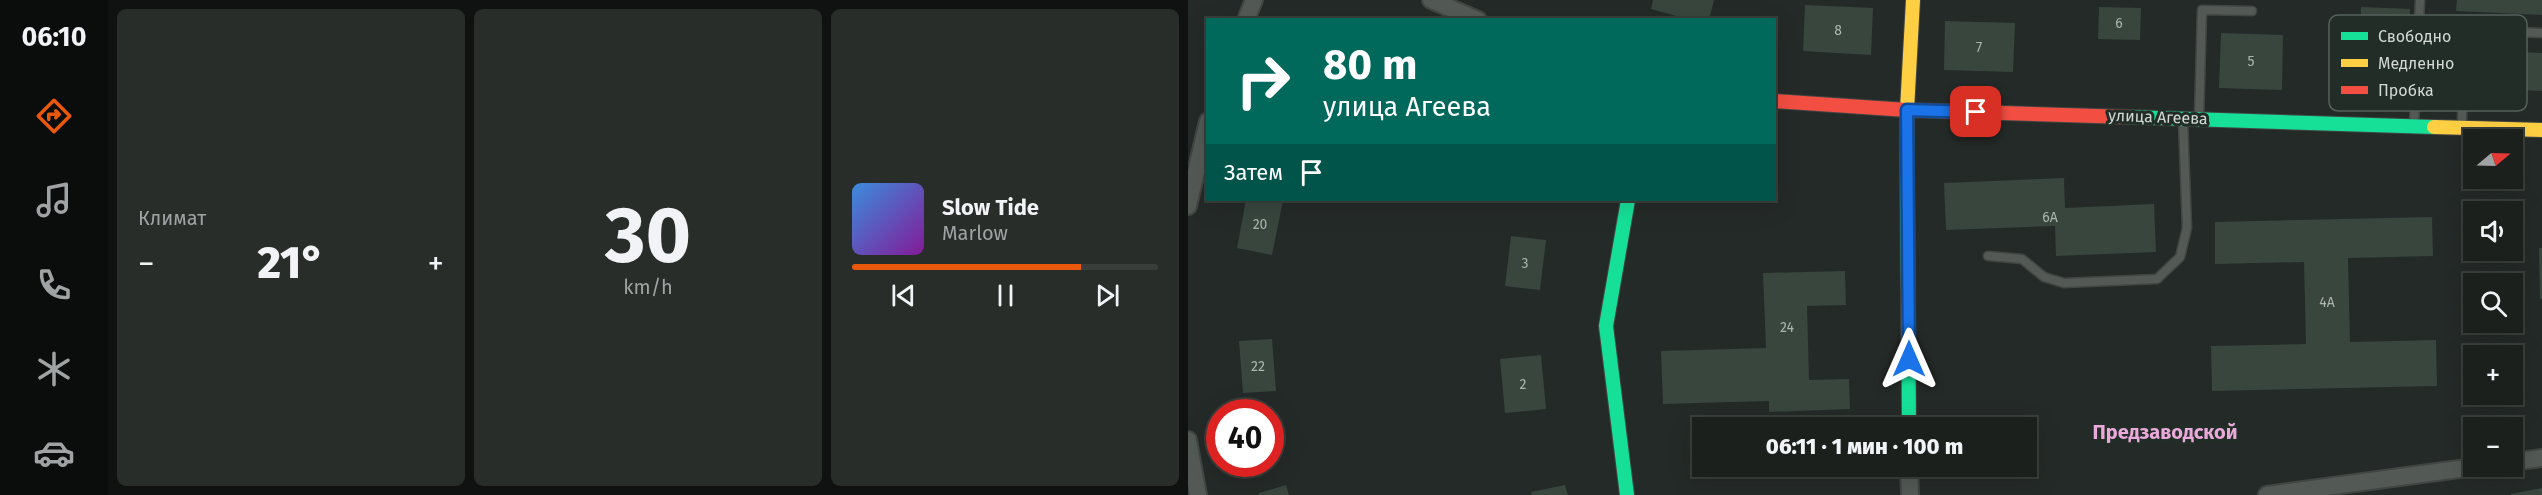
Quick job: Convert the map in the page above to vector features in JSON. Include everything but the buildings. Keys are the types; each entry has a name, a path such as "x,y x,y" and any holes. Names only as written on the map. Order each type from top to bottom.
{"street":[{"path":"1246,18 1254,0"},
{"path":"1431,0 1473,18"},
{"path":"1909,417 1907,110 1913,0"},
{"name":"улица Агеева","path":"1776,101 1907,110 2542,130"},
{"path":"1188,206 1206,130"},
{"path":"1627,495 1606,326 1628,201"},
{"path":"1188,440 1198,495"},
{"path":"2523,461 2542,458"},
{"path":"2267,495 2463,468"},
{"path":"1909,477 1910,495"}],"lane":[{"path":"2419,15 2420,0"},
{"path":"2199,118 2202,10 2252,11"},
{"path":"2527,32 2542,33"},
{"path":"2414,125 2415,111"},
{"path":"2462,111 2462,127"},
{"path":"1988,256 2022,259 2044,277 2064,283 2157,279 2181,257 2187,228 2182,118"}],"traffic: fast":[{"path":"2128,117 2434,127"},
{"path":"1907,161 1909,417"},
{"path":"1627,495 1606,326 1628,201"}],"traffic: slow":[{"path":"1907,161 1907,110 1913,0"},
{"path":"2434,127 2542,130"}],"traffic: jam":[{"path":"1776,101 1907,110 2128,117"}],"district":[{"name":"Предзаводской","path":"2165,432"}],"route":[{"path":"1909,359 1907,110 1976,112"}]}
